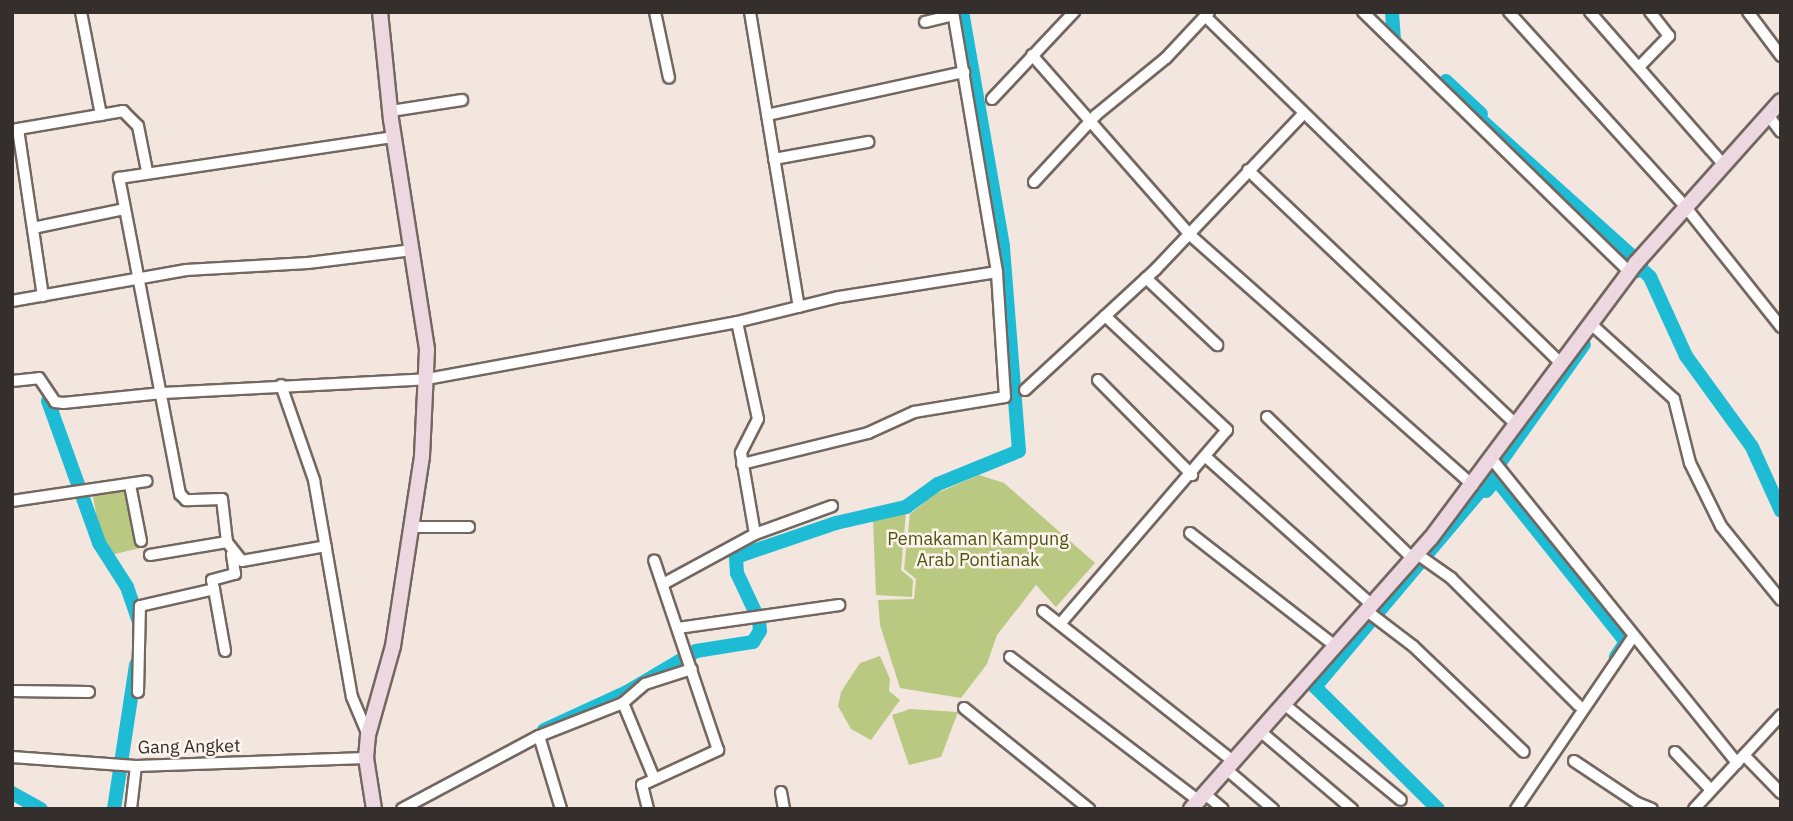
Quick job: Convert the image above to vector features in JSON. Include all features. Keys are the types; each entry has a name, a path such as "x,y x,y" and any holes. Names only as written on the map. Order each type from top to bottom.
{"street":[{"path":"81,12 101,115"},
{"path":"374,809 366,758 368,735 393,646 422,456 426,379 426,337 394,137 380,12"},
{"path":"655,12 669,78"},
{"path":"750,12 799,307"},
{"path":"992,99 1074,12"},
{"path":"1363,12 1633,268"},
{"path":"1509,12 1684,205 1781,327"},
{"path":"1590,12 1640,66 1722,163"},
{"path":"1640,66 1669,36 1650,12"},
{"path":"1748,12 1781,56"},
{"path":"742,464 868,433 914,412 1005,397 997,272 953,13 925,22"},
{"path":"1034,181 1091,120 1166,58 1208,14 1302,115 1561,364"},
{"path":"1032,55 1189,234 1471,488"},
{"path":"767,115 964,72"},
{"path":"391,111 462,100"},
{"path":"1198,801 1415,556 1471,488 1633,268 1684,205 1781,101"},
{"path":"43,296 15,129 123,111 133,117 147,171"},
{"path":"1024,390 1146,278 1302,115"},
{"path":"1768,115 1781,132"},
{"path":"225,651 212,580 235,574 227,542 222,499 186,500 180,494 141,279 119,178 147,171 394,137"},
{"path":"774,159 868,142"},
{"path":"1248,170 1516,424"},
{"path":"33,228 125,209"},
{"path":"12,301 186,270 308,263 412,250"},
{"path":"12,381 38,378 51,397 62,403 163,393 426,379 997,272"},
{"path":"1146,278 1217,345"},
{"path":"1060,624 1226,433 1226,426 1105,316"},
{"path":"737,322 758,423 743,442 742,464 755,534"},
{"path":"1591,324 1674,399 1690,463 1721,526 1781,600"},
{"path":"1098,380 1192,475"},
{"path":"281,386 314,480 352,697 368,735"},
{"path":"1267,417 1415,556 1451,578 1578,705"},
{"path":"1207,458 1413,646 1524,752"},
{"path":"1491,458 1633,637 1740,759 1781,793"},
{"path":"12,501 147,481"},
{"path":"130,485 141,541"},
{"path":"663,584 715,559 755,534 832,506"},
{"path":"410,527 469,527"},
{"path":"1190,533 1335,646"},
{"path":"150,555 227,542"},
{"path":"232,554 242,561 327,545"},
{"path":"648,809 641,787 654,778 718,750 654,560"},
{"path":"138,692 140,606 214,589"},
{"path":"678,628 757,614 839,605"},
{"path":"1043,611 1230,765 1273,809"},
{"path":"1516,809 1633,637"},
{"path":"1010,657 1198,801 1223,809"},
{"path":"402,809 539,736 623,703 645,684 691,665"},
{"path":"12,691 89,692"},
{"path":"623,703 654,778"},
{"path":"1284,704 1401,800"},
{"path":"964,708 1089,809"},
{"path":"1694,809 1781,715"},
{"path":"1260,731 1352,809"},
{"path":"539,736 561,809"},
{"path":"1675,752 1711,790"},
{"name":"Gang Angket","path":"12,757 131,766 366,758"},
{"path":"1574,761 1637,803 1652,809"},
{"path":"131,766 131,809"},
{"path":"781,792 784,809"}],"green space":[{"name":"Pemakaman Kampung Arab Pontianak","path":"979,475 1004,483 1095,563 1056,607 1036,585 997,635 987,664 961,698 900,688 880,625 878,600 914,599 916,579 904,569 910,514 935,494"},
{"path":"130,485 140,548 111,555 98,524 92,491"},
{"path":"906,512 901,570 913,580 912,597 876,595 873,521"},
{"path":"880,656 890,679 889,691 900,700 871,740 851,729 838,706 841,692 860,663"},
{"path":"910,709 958,712 941,757 909,765 892,715"}],"waterway":[{"path":"544,730 627,692 696,651 753,642 760,631 759,620 737,573 736,557 836,523 906,507 938,484 1019,451 1003,246 962,12"},
{"path":"1392,12 1394,42 1402,49"},
{"path":"1446,81 1481,114"},
{"path":"1472,112 1641,264 1637,271"},
{"path":"1634,262 1650,277 1686,356 1752,447 1781,511"},
{"path":"1438,809 1315,687 1479,492 1584,344"},
{"path":"48,401 99,543 127,587 139,621"},
{"path":"1486,491 1496,479 1626,642 1616,657"},
{"path":"114,809 136,665"},
{"path":"12,793 41,809"}]}
